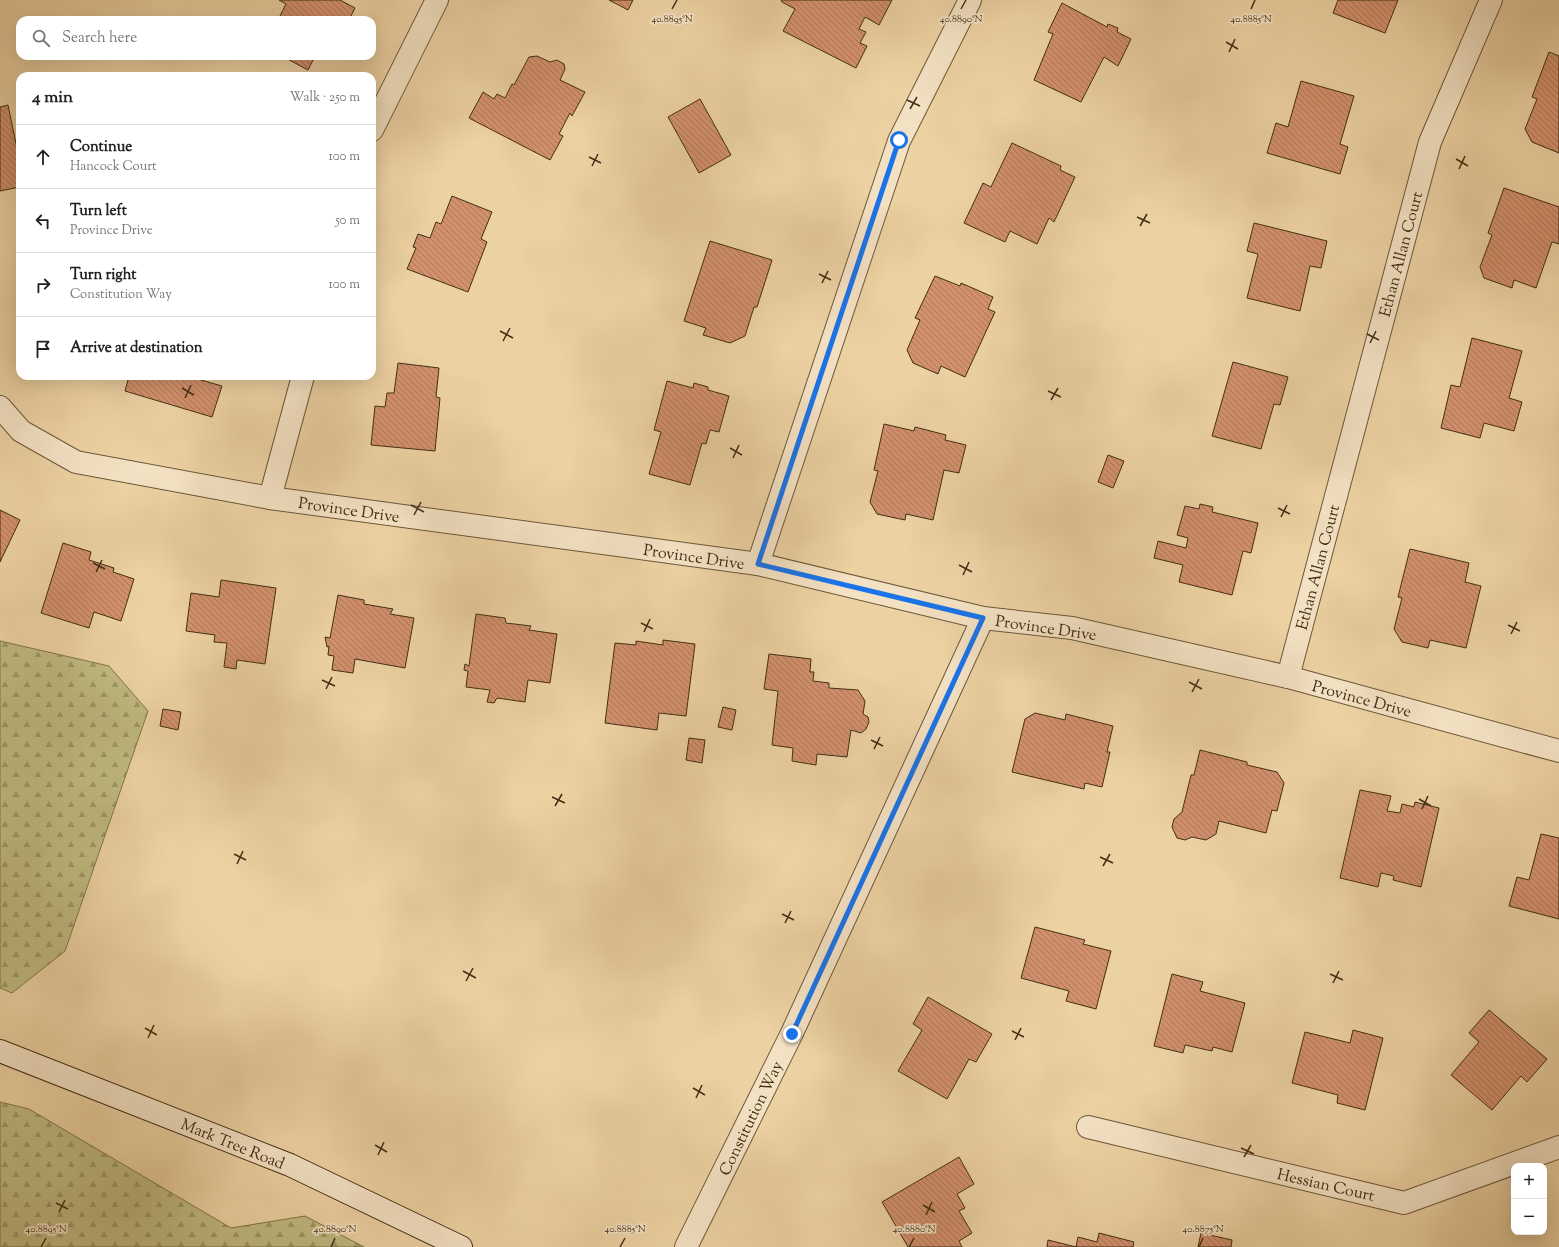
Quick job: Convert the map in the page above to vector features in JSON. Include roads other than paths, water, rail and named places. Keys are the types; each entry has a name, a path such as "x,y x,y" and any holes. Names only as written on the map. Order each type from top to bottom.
{"street":[{"path":"376,122 438,0"},
{"path":"758,564 899,140 970,0"},
{"name":"Ethan Allan Court","path":"1288,677 1430,142 1491,0"},
{"path":"270,498 301,380"},
{"name":"Province Drive","path":"0,407 21,431 76,462 270,498 758,564 983,618 1072,628 1288,677 1559,752"},
{"name":"Constitution Way","path":"686,1247 792,1034 983,618"},
{"name":"Mark Tree Road","path":"0,1051 290,1165 461,1247"},
{"name":"Hessian Court","path":"1088,1127 1404,1203 1559,1147"}]}
